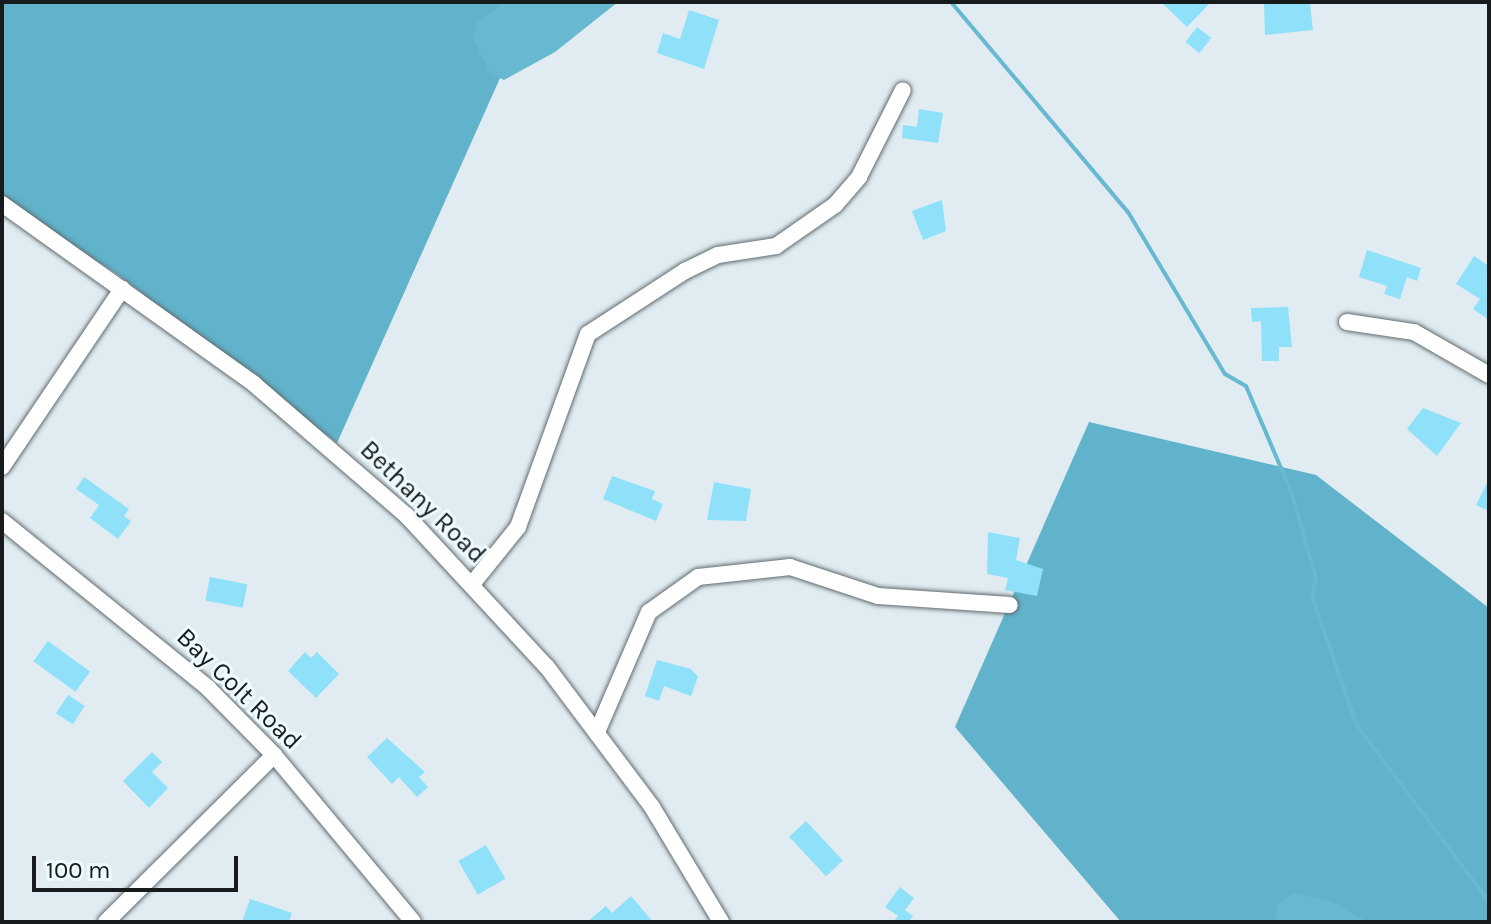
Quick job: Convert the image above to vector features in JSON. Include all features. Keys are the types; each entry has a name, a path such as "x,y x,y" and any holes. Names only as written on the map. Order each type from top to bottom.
{"street":[{"path":"473,583 518,527 588,334 685,271 718,255 776,246 835,205 859,177 903,90"},
{"name":"Bethany Road","path":"2,204 122,289 353,467 473,583 597,732 721,922"},
{"path":"2,467 122,289"},
{"path":"1347,322 1414,332 1489,375"},
{"name":"Bay Colt Road","path":"2,521 136,623 274,755 413,922"},
{"path":"597,732 649,612 698,577 790,567 878,596 1010,605"},
{"path":"106,922 274,755"}],"shaded area":[{"path":"2,2 534,2 337,443 117,274 2,200"},
{"path":"505,2 618,2 555,52 504,80 490,73 473,39 477,23"},
{"path":"1089,422 1316,475 1489,608 1489,922 1121,922 955,727"},
{"path":"1293,893 1330,901 1369,922 1274,922 1278,905"}],"building":[{"path":"1161,2 1211,2 1187,27"},
{"path":"1264,2 1310,2 1313,30 1265,35"},
{"path":"689,10 719,20 704,69 657,53 663,33 680,39"},
{"path":"1197,27 1211,38 1199,53 1185,42"},
{"path":"919,109 943,113 938,143 902,138 903,125 917,127"},
{"path":"942,200 946,231 923,240 912,211"},
{"path":"1367,250 1421,268 1417,281 1407,277 1400,299 1384,294 1387,286 1359,277"},
{"path":"1474,256 1489,266 1489,320 1473,309 1480,299 1456,284"},
{"path":"1288,307 1292,347 1279,347 1279,361 1262,361 1261,321 1252,322 1251,308"},
{"path":"1423,408 1461,423 1437,456 1407,429"},
{"path":"612,476 655,491 652,499 663,504 656,521 603,499"},
{"path":"84,477 129,509 124,516 131,521 118,539 90,518 99,505 76,489"},
{"path":"1489,479 1489,511 1476,505"},
{"path":"714,482 751,489 746,521 707,520"},
{"path":"988,532 1020,538 1016,560 1043,569 1037,596 1005,590 1008,578 987,574"},
{"path":"210,577 247,584 243,608 205,601"},
{"path":"48,641 90,672 75,692 33,661"},
{"path":"305,652 311,658 317,652 339,674 316,698 288,671"},
{"path":"657,660 691,669 698,677 691,696 664,686 659,701 645,696"},
{"path":"68,695 85,706 73,724 56,713"},
{"path":"387,738 425,772 419,777 428,787 417,797 399,777 392,784 367,757"},
{"path":"152,752 162,762 152,772 168,788 149,808 123,781"},
{"path":"806,821 843,860 826,876 789,837"},
{"path":"486,845 505,879 478,895 458,861"},
{"path":"900,887 914,898 905,910 913,916 908,922 893,922 898,916 885,907"},
{"path":"631,896 653,922 587,922 606,906 612,913"},
{"path":"250,899 292,913 289,922 242,922"}],"waterway":[{"path":"951,2 1128,212 1225,374 1246,386 1292,494 1316,578 1312,596 1356,724 1489,902"}]}
